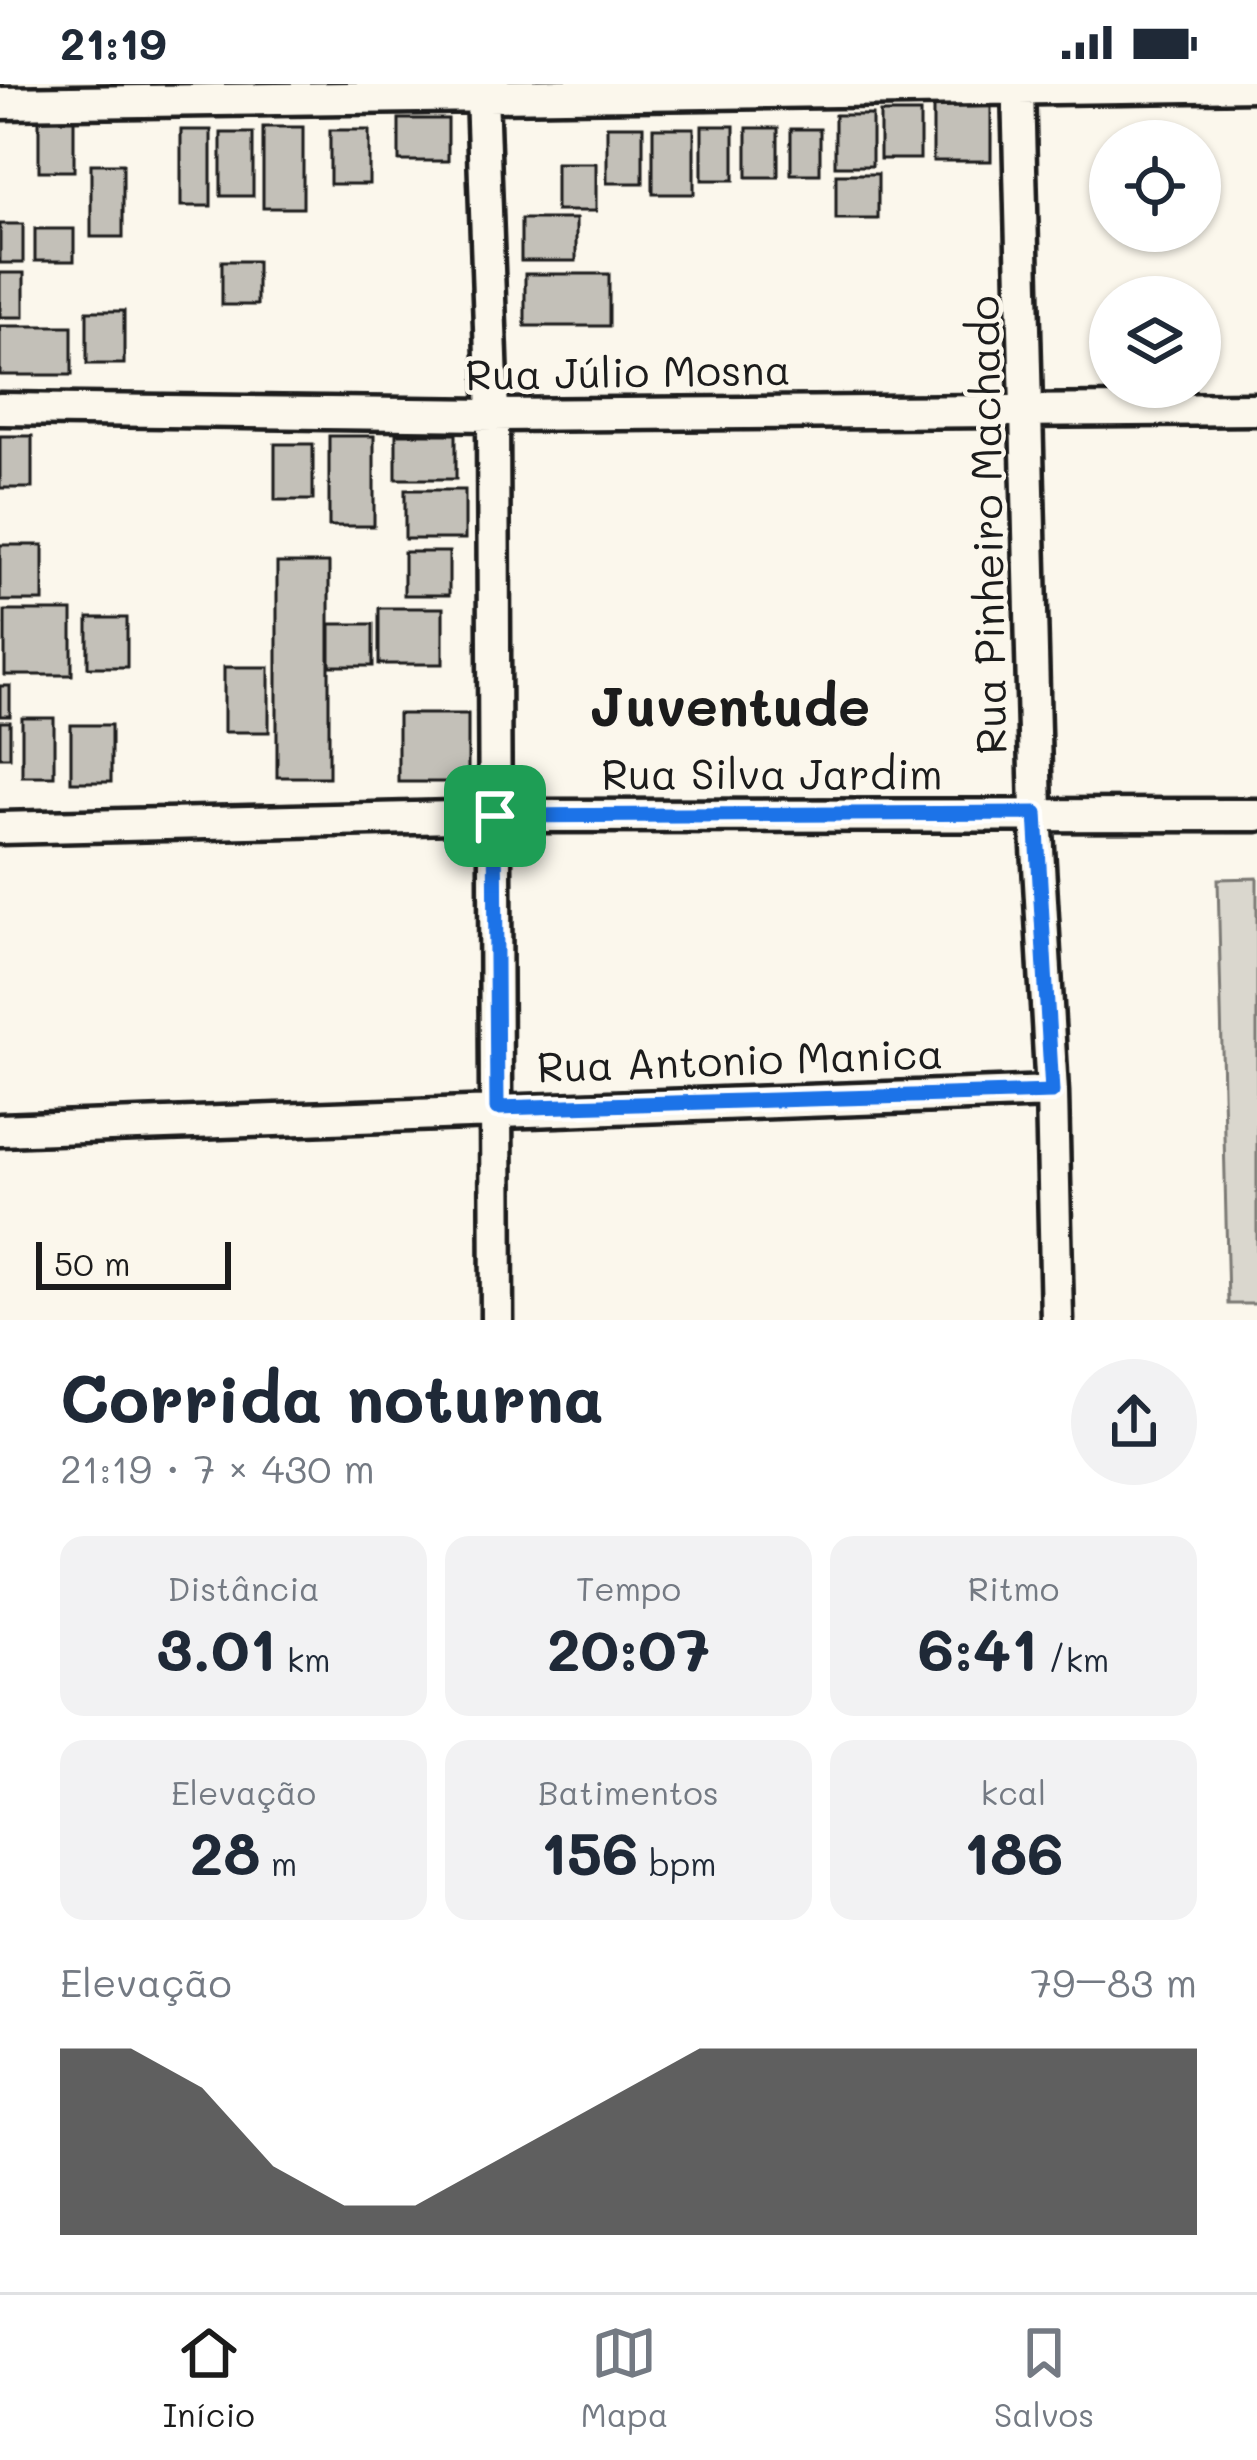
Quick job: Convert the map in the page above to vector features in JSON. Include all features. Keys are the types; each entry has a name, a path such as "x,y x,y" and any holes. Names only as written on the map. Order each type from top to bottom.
{"street":[{"path":"10,102 1257,85"},
{"name":"Rua Pinheiro Machado","path":"1018,86 1036,813 1052,1092 1057,1320"},
{"path":"482,92 493,416 497,1320"},
{"name":"Rua Júlio Mosna","path":"0,410 493,416 1257,409"},
{"name":"Rua Silva Jardim","path":"0,828 495,816 1257,815"},
{"name":"Rua Antonio Manica","path":"0,1130 497,1108 1052,1092"}],"shaded area":[{"path":"1257,878 1257,1304 1228,1304 1218,879"}],"building":[{"path":"933,106 991,106 991,161 933,161"},
{"path":"39,113 74,113 74,171 39,171"},
{"path":"880,113 920,113 920,159 880,159"},
{"path":"835,115 872,115 872,166 835,166"},
{"path":"399,119 448,119 448,161 399,161"},
{"path":"607,126 643,126 643,183 607,183"},
{"path":"702,126 734,126 734,180 702,180"},
{"path":"263,127 303,127 303,208 263,208"},
{"path":"653,128 694,128 694,194 653,194"},
{"path":"747,128 778,128 778,177 747,177"},
{"path":"791,129 820,129 820,174 791,174"},
{"path":"181,130 211,130 211,206 181,206"},
{"path":"330,130 369,130 369,184 330,184"},
{"path":"221,133 253,133 253,196 221,196"},
{"path":"556,163 596,163 596,211 556,211"},
{"path":"91,164 123,164 123,237 91,237"},
{"path":"836,174 878,174 878,219 836,219"},
{"path":"521,219 576,219 576,261 521,261"},
{"path":"0,224 23,224 23,263 0,263"},
{"path":"35,229 74,229 74,261 35,261"},
{"path":"222,261 257,261 257,305 222,305"},
{"path":"0,273 24,273 24,317 0,317"},
{"path":"525,274 609,274 609,326 525,326"},
{"path":"87,311 124,311 124,364 87,364"},
{"path":"0,326 72,326 72,375 0,375"},
{"path":"396,434 456,434 456,479 396,479"},
{"path":"0,436 32,436 32,488 0,488"},
{"path":"329,436 374,436 374,526 329,526"},
{"path":"275,444 313,444 313,500 275,500"},
{"path":"405,490 465,490 465,539 405,539"},
{"path":"0,545 43,545 43,601 0,601"},
{"path":"404,552 449,552 449,595 404,595"},
{"path":"277,563 329,563 329,777 277,777"},
{"path":"379,608 443,608 443,664 379,664"},
{"path":"5,611 72,611 72,675 5,675"},
{"path":"88,618 127,618 127,667 88,667"},
{"path":"330,624 373,624 373,666 330,666"},
{"path":"224,667 269,667 269,732 224,732"},
{"path":"0,686 10,686 10,716 0,716"},
{"path":"398,714 468,714 468,782 398,782"},
{"path":"22,718 54,718 54,776 22,776"},
{"path":"0,722 10,722 10,757 0,757"},
{"path":"71,725 111,725 111,782 71,782"}],"district":[{"name":"Juventude","path":"730,704"}],"route":[{"path":"1036,813 1052,1092 497,1108 495,816 1036,813"}]}
